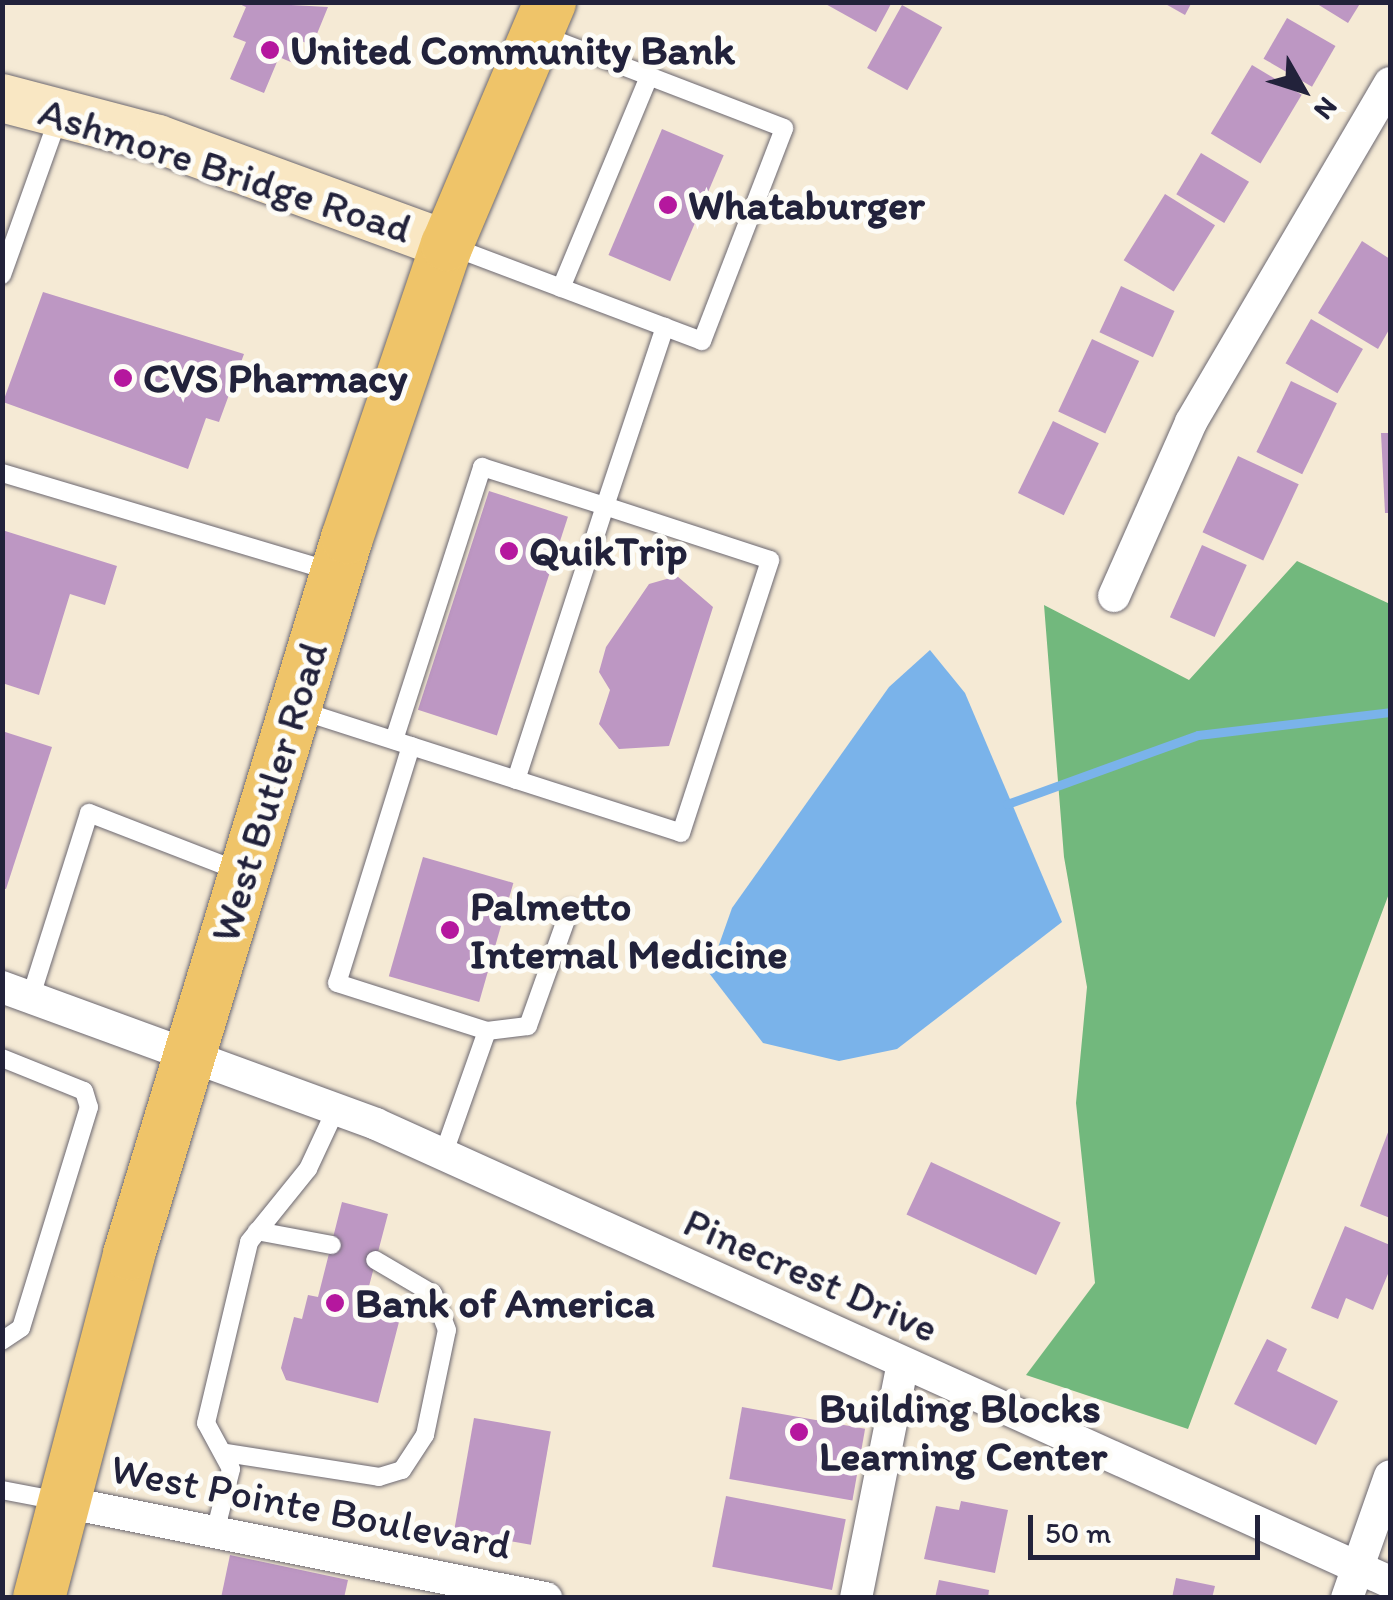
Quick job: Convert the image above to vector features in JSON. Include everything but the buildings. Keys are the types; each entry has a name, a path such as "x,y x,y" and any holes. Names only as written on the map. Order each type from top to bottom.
{"main road":[{"name":"West Butler Road","path":"39,1598 60,1501 242,872 336,572 447,245 543,18"},
{"name":"Ashmore Bridge Road","path":"2,98 60,110 447,245"}],"street":[{"path":"1114,596 1192,422 1390,84"},
{"name":"Pinecrest Drive","path":"17,991 192,1054 443,1155 903,1364 1351,1582 1390,1582"},
{"path":"856,1598 903,1364"},
{"path":"1351,1582 1390,1476"},
{"name":"West Pointe Boulevard","path":"60,1501 546,1598"}],"lane":[{"path":"447,245 702,342 784,128 649,78 543,18"},
{"path":"561,288 649,78"},
{"path":"2,275 10,225 60,110"},
{"path":"516,780 665,327"},
{"path":"294,708 402,743 516,780 680,832 770,560 482,468 402,743 337,983 487,1030 528,1026 570,910"},
{"path":"2,473 336,572"},
{"path":"17,991 89,813 242,872"},
{"path":"443,1155 487,1030"},
{"path":"2,1058 84,1091 89,1108 21,1328 2,1341"},
{"path":"215,1532 226,1454 206,1423 257,1231 308,1169 336,1110"},
{"path":"257,1231 332,1245"},
{"path":"226,1454 379,1477 402,1470 425,1435 448,1330 432,1294 376,1260"},
{"path":"2,1490 60,1501"}],"green space":[{"path":"1297,561 1390,604 1390,891 1188,1429 1026,1375 1095,1283 1076,1103 1087,987 1064,857 1044,605 1189,680"}],"water":[{"path":"930,650 965,693 1062,922 897,1049 839,1061 763,1043 709,973 732,908 889,687"}],"waterway":[{"path":"1007,804 1198,735 1390,712"}],"place":[{"name":"United Community Bank","path":"270,50"},
{"name":"Whataburger","path":"668,205"},
{"name":"CVS Pharmacy","path":"123,378"},
{"name":"QuikTrip","path":"509,551"},
{"name":"Palmetto Internal Medicine","path":"450,930"},
{"name":"Bank of America","path":"335,1303"},
{"name":"Building Blocks Learning Center","path":"799,1432"}]}
